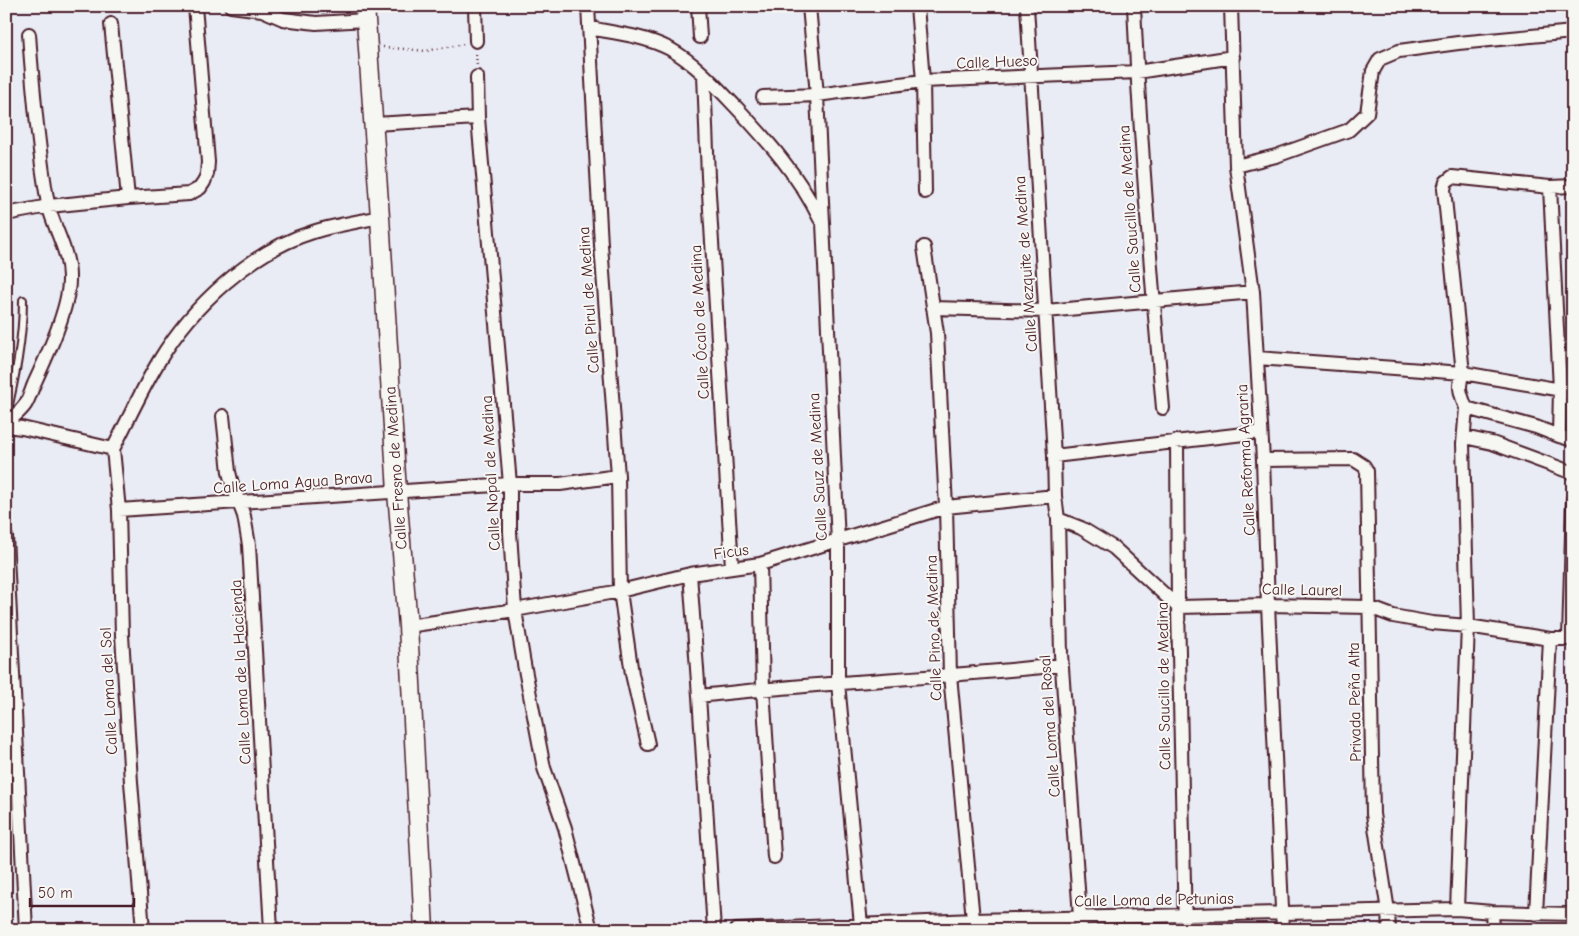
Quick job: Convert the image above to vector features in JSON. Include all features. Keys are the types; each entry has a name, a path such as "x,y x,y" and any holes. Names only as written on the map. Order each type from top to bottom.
{"street":[{"path":"6,214 49,206 189,194 200,188 207,174 208,162 195,6"},
{"path":"231,6 262,10 283,19 316,23 366,13"},
{"path":"476,6 476,41"},
{"name":"Calle Pirul de Medina","path":"588,6 618,476 620,591 632,674 648,744"},
{"path":"698,6 700,37"},
{"name":"Calle Sauz de Medina","path":"809,6 817,95 838,542 838,683 861,925"},
{"path":"917,6 923,81 925,192"},
{"name":"Calle Mezquite de Medina","path":"1027,6 1046,312 1055,496 1058,519"},
{"name":"Calle Saucillo de Medina","path":"1134,6 1153,302 1163,408"},
{"name":"Calle Reforma Agraria","path":"1231,6 1236,166 1253,292 1263,460 1283,930"},
{"name":"Calle Fresno de Medina","path":"366,13 397,492 408,626 424,930"},
{"path":"111,24 128,198"},
{"path":"589,28 655,43 687,60 754,126 782,158 798,181 823,225"},
{"path":"1236,166 1276,156 1349,130 1367,113 1373,71 1380,60 1399,51 1458,43 1573,32"},
{"path":"6,425 24,406 52,343 69,292 69,268 62,240 49,206 32,91 29,34"},
{"name":"Calle Hueso","path":"763,97 817,95 923,81 1137,72 1233,57"},
{"name":"Calle Ócalo de Medina","path":"704,76 708,177 732,567"},
{"name":"Calle Nopal de Medina","path":"477,77 478,118 510,484 510,532 515,610 544,768 565,828 591,930"},
{"path":"374,124 478,118"},
{"path":"1457,909 1468,626 1464,437 1466,408 1459,388 1459,382 1463,373 1444,189 1446,182 1452,177 1550,187 1573,186"},
{"path":"1550,187 1560,389 1559,436"},
{"path":"6,425 113,449 159,361 183,327 214,294 246,267 271,250 313,232 380,217"},
{"name":"Calle Pino de Medina","path":"924,247 936,333 946,507 950,675 974,925"},
{"path":"933,308 1046,312 1253,292"},
{"path":"1257,358 1463,373 1573,392"},
{"path":"1466,408 1536,427 1573,440"},
{"name":"Calle Loma de la Hacienda","path":"223,416 229,472 247,529 250,545 271,930"},
{"path":"1054,456 1261,432"},
{"path":"1464,437 1492,443 1573,473"},
{"name":"Calle Saucillo de Medina","path":"1177,441 1178,607 1185,930"},
{"name":"Calle Loma del Sol","path":"113,449 119,510 122,635 131,782 143,930"},
{"name":"Privada Peña Alta","path":"1263,460 1354,459 1364,466 1367,472 1373,814 1388,911 1389,930"},
{"name":"Calle Loma Agua Brava","path":"119,510 510,484 560,484 618,476"},
{"name":"Ficus","path":"408,626 515,610 620,591 690,574 760,564 838,542 946,507 1055,496"},
{"path":"1571,639 1573,499"},
{"path":"1058,519 1081,528 1114,548 1178,607"},
{"name":"Calle Loma del Rosal","path":"1058,519 1062,665 1081,924"},
{"path":"6,536 26,930"},
{"path":"760,564 763,688 774,857"},
{"path":"690,574 714,930"},
{"name":"Calle Laurel","path":"1178,607 1268,605 1369,607 1393,616 1432,623 1468,626 1550,639 1571,639"},
{"path":"1536,914 1550,639"},
{"path":"699,696 763,688 1062,665"},
{"name":"Calle Loma de Petunias","path":"736,930 861,925 1081,924 1184,915 1457,909 1536,914 1573,914"},
{"path":"1492,912 1493,930"}],"lane":[{"path":"6,418 19,358 23,300"}],"path":[{"path":"369,46 426,51 476,41 477,77"}]}
